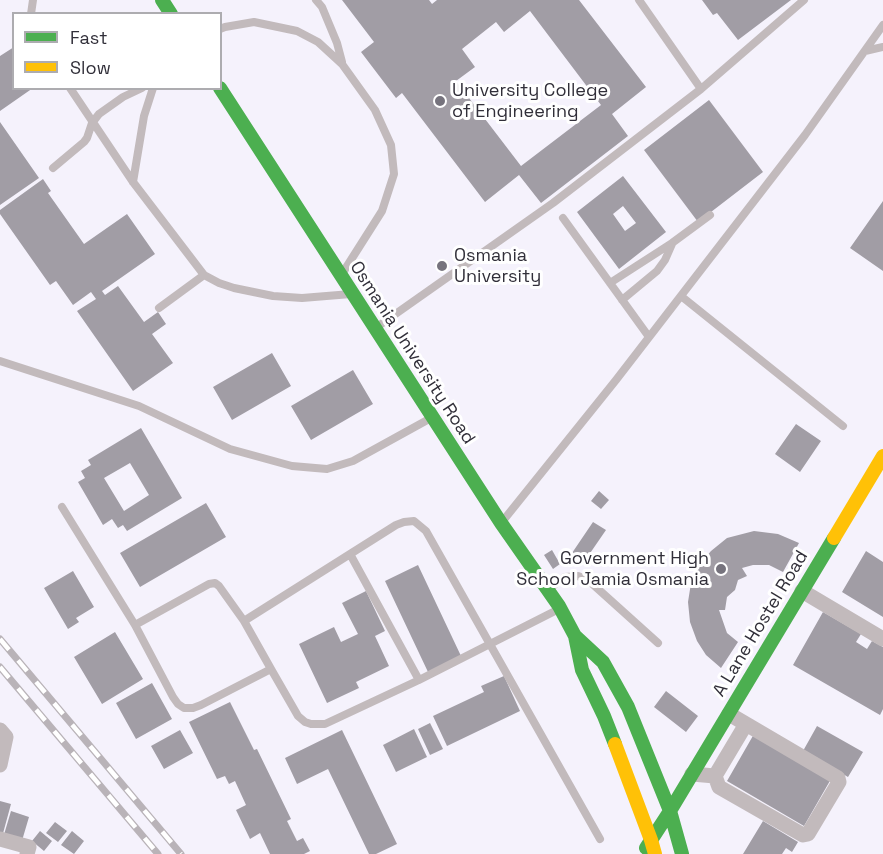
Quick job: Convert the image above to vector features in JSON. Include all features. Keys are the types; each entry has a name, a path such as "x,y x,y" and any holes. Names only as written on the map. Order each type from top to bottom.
{"main road":[{"name":"Osmania University Road","path":"221,90 501,523 561,608 575,636 582,670 604,716 653,847"},
{"name":"A Lane Hostel Road","path":"643,854 653,847 670,811 883,456"},
{"name":"Osmania University Road","path":"575,636 603,662 628,707 670,811 682,854"}],"street":[{"path":"802,591 883,639"},
{"path":"715,776 719,787 803,835 808,834 838,782 838,778 729,714"},
{"path":"715,776 746,724"},
{"path":"0,730 6,737 0,765"},
{"path":"692,774 715,776"},
{"path":"0,839 29,847 27,854"}],"lane":[{"path":"316,0 322,7 337,43 342,64"},
{"path":"639,0 701,89"},
{"path":"375,328 553,203 701,89 804,0"},
{"path":"222,28 254,22 297,31 318,42 342,64 375,110 391,145 394,174 382,211 341,276"},
{"path":"501,523 805,135 883,25"},
{"path":"865,51 883,47"},
{"path":"71,90 133,182 204,275 234,288 273,296 302,298 353,294"},
{"path":"53,168 84,142 92,123 99,114 123,97 138,90"},
{"path":"133,182 144,116 152,90"},
{"path":"610,283 710,215"},
{"path":"563,218 649,337"},
{"path":"622,300 657,272 672,243"},
{"path":"159,308 204,275"},
{"path":"681,296 843,426"},
{"path":"0,360 140,406 230,449 292,466 327,469 353,461 433,418"},
{"path":"62,507 135,625 178,704 184,708 201,705 271,669"},
{"path":"244,621 378,536 404,522 414,521 421,525 600,839"},
{"path":"350,554 419,680"},
{"path":"548,589 564,577 578,576 588,580 658,644"},
{"path":"135,625 209,584 215,583 244,621 298,716 305,722 318,724 325,723 419,680 561,608"}],"building":[{"name":"University College of Engineering","path":"342,0 429,0 432,4 437,0 579,0 646,87 612,114 628,136 541,203 519,175 485,202 402,93 396,98 361,52 374,42","holes":["530,11 601,105 521,166 456,81 475,67 462,49 496,22 504,32"]},
{"path":"702,0 791,0 738,40 717,13 713,15"},
{"path":"12,48 12,90 30,90 0,111 0,56"},
{"path":"709,100 763,172 698,222 644,150"},
{"path":"0,122 39,178 0,205"},
{"path":"623,176 666,232 619,269 577,212","holes":["623,206 636,223 625,231 613,214"]},
{"path":"43,179 51,191 48,193 84,244 127,214 155,254 102,291 105,295 118,286 144,322 158,312 166,324 152,334 173,363 133,391 77,311 96,299 91,292 73,305 56,281 50,285 0,214 0,210"},
{"path":"883,201 883,271 850,248"},
{"path":"272,353 291,386 232,420 213,387"},
{"path":"353,370 373,404 311,440 291,406"},
{"path":"796,424 821,441 800,472 775,454"},
{"path":"141,428 182,498 127,531 123,525 118,528 112,519 103,525 78,482 85,478 81,471 91,465 88,460","holes":["130,463 149,495 124,511 104,478"]},
{"path":"599,491 609,500 601,509 591,501"},
{"path":"206,503 226,537 140,587 120,553"},
{"path":"593,522 606,530 584,562 572,553"},
{"path":"754,531 778,534 799,543 783,572 769,565 742,568 747,576 738,580 735,590 727,597 725,610 719,610 727,633 738,642 721,668 706,655 697,641 690,622 688,602 691,583 699,565 711,551 727,538"},
{"path":"552,550 560,564 553,569 544,555"},
{"path":"866,551 883,562 883,617 842,592"},
{"path":"418,565 461,656 428,672 385,581"},
{"path":"73,571 94,607 76,618 79,622 68,629 44,588"},
{"path":"366,591 385,631 375,636 389,666 356,682 359,688 327,703 299,644 334,627 341,642 358,634 342,603"},
{"path":"823,612 861,634 856,642 867,649 872,641 883,647 883,709 880,715 793,665"},
{"path":"115,632 143,679 102,704 74,657"},
{"path":"504,676 520,711 447,746 433,716 484,692 481,686"},
{"path":"152,683 172,719 136,739 116,703"},
{"path":"666,691 698,716 686,732 654,707"},
{"path":"230,702 254,750 257,749 291,819 287,821 297,841 303,838 310,851 304,854 270,854 260,833 250,839 236,810 246,805 235,781 229,784 225,776 217,779 189,722"},
{"path":"430,723 443,749 430,755 418,729"},
{"path":"817,726 863,752 848,777 803,751"},
{"path":"414,729 427,757 396,772 383,745"},
{"path":"180,730 193,753 164,769 151,746"},
{"path":"342,730 397,844 376,854 369,854 328,769 297,784 285,758"},
{"path":"754,734 831,779 804,826 727,781"},
{"path":"0,801 11,804 2,837 0,836"},
{"path":"11,811 29,817 21,844 3,838"},
{"path":"763,821 798,842 792,852 786,848 782,854 743,854"},
{"path":"55,822 67,831 58,842 46,833"},
{"path":"40,831 52,841 44,851 32,841"},
{"path":"72,831 84,841 74,854 61,845"}],"railway":[{"path":"0,639 181,854"},
{"path":"0,667 158,854"}],"traffic: fast":[{"path":"162,0 170,12"},
{"path":"221,90 501,523 559,606 575,636 582,670 615,744"},
{"path":"646,848 834,538"},
{"path":"575,636 603,662 628,707 670,811 682,854"}],"traffic: slow":[{"path":"834,538 883,456"},
{"path":"615,744 655,854"}],"place":[{"name":"University College of Engineering","path":"440,101"},
{"name":"Osmania University","path":"442,266"},
{"name":"Government High School Jamia Osmania","path":"721,569"}]}
